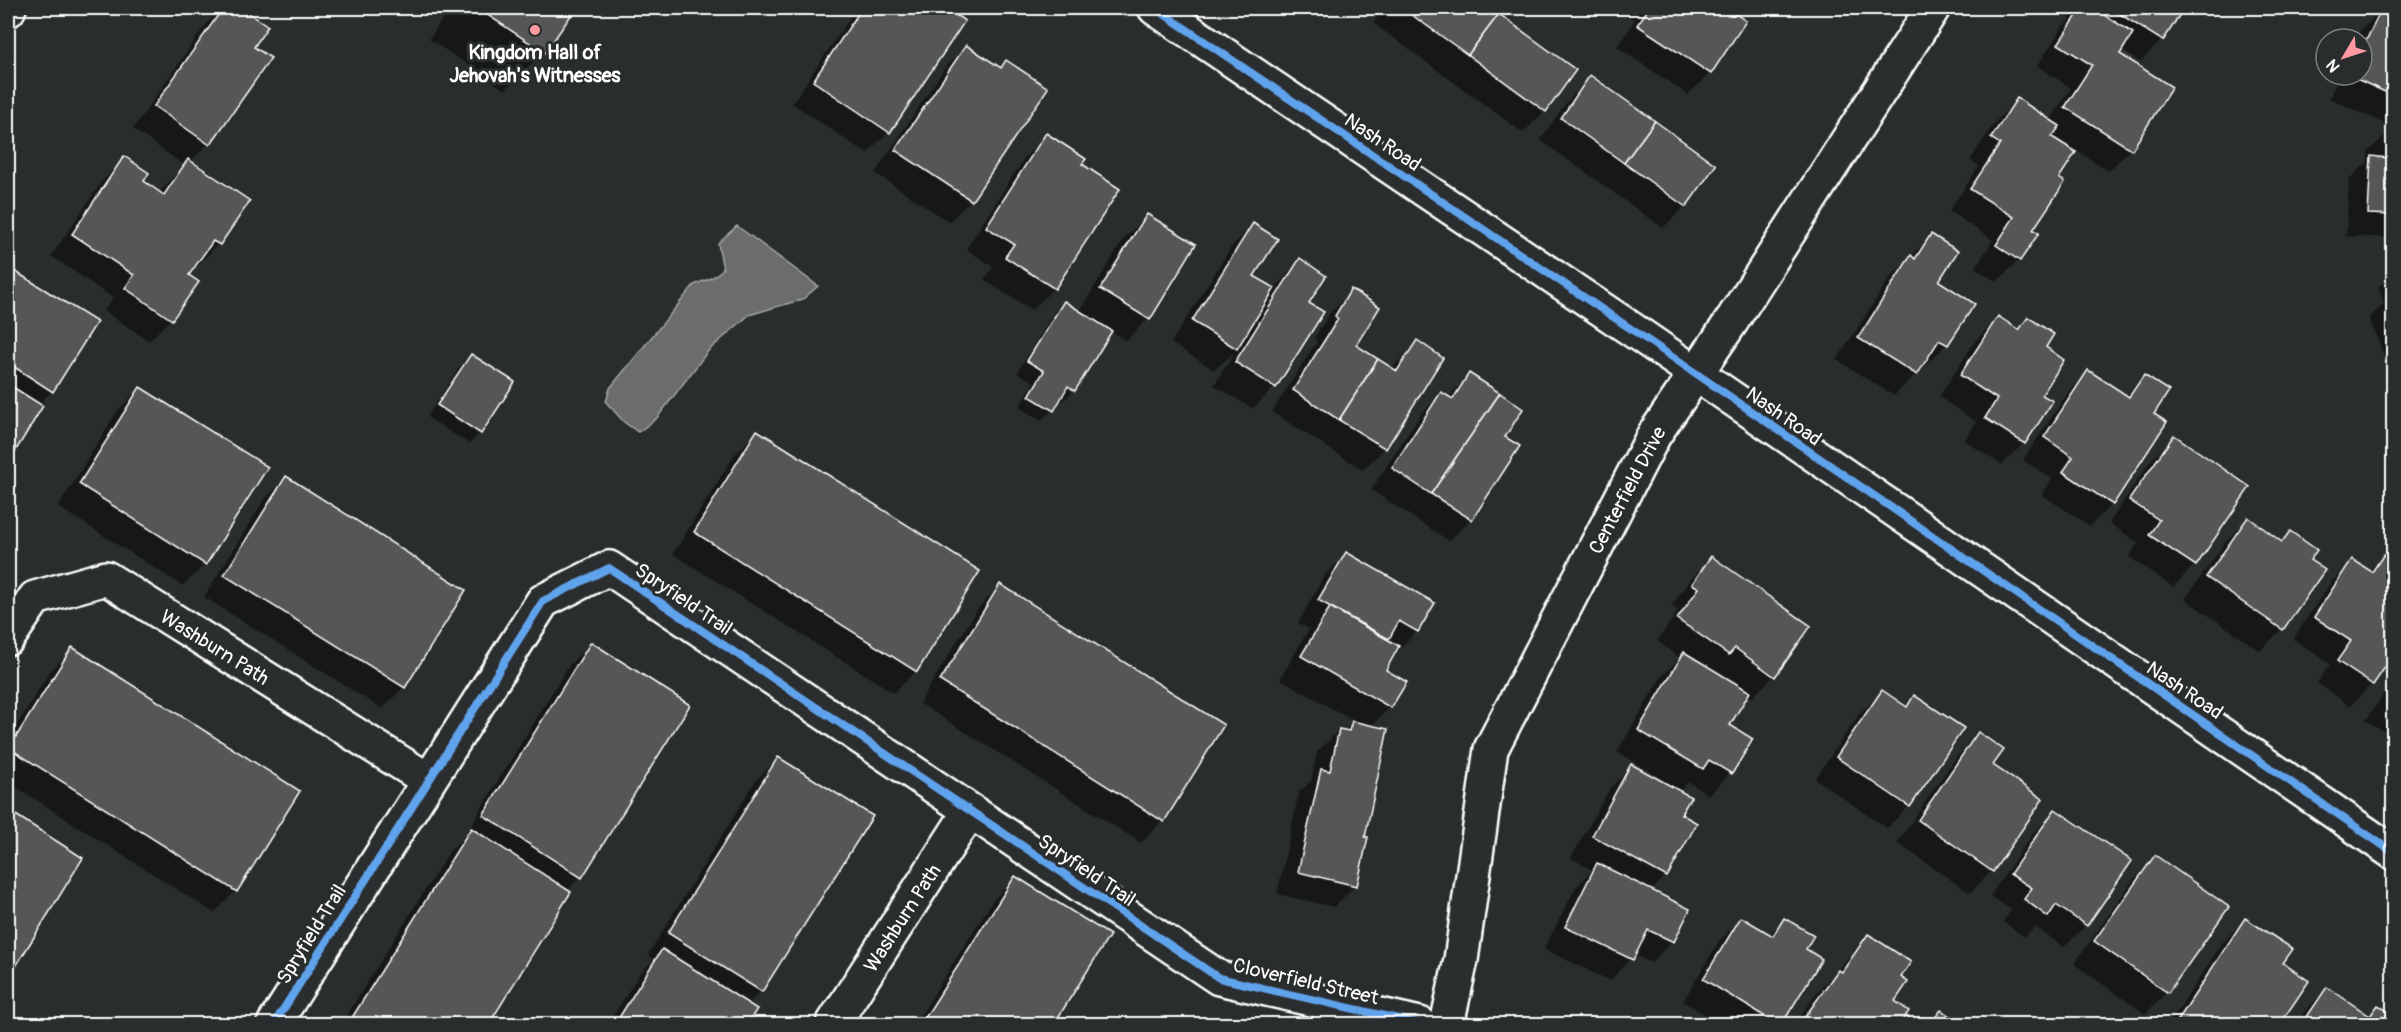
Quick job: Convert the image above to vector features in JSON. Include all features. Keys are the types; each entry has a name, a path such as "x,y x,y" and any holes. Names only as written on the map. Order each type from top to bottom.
{"street":[{"name":"Nash Road","path":"1155,8 1696,374 2394,853"},
{"name":"Centerfield Drive","path":"1448,1024 1461,960 1491,749 1654,435 1933,8"},
{"name":"Spryfield Trail","path":"273,1024 543,601 609,568 1219,978"},
{"name":"Washburn Path","path":"8,638 35,598 106,578 428,780"},
{"name":"Washburn Path","path":"833,1024 970,811"},
{"name":"Cloverfield Street","path":"1219,978 1420,1024"}],"shaded area":[{"path":"737,226 818,286 803,299 749,315 708,351 657,418 638,432 624,422 606,402 610,388 694,285 713,277 723,269 718,243"}],"building":[{"path":"223,8 241,8 268,26 254,47 271,58 210,145 154,106"},
{"name":"Kingdom Hall of Jehovah's Witnesses","path":"477,8 576,8 545,53"},
{"path":"862,8 945,8 965,21 890,133 813,81"},
{"path":"1402,8 1490,8 1499,14 1468,55"},
{"path":"1649,8 1718,8 1723,11 1727,8 1746,21 1711,74 1637,25"},
{"path":"2082,8 2093,8 2133,33 2120,54 2172,87 2132,150 2065,107 2092,65 2058,44"},
{"path":"2110,8 2184,8 2163,41"},
{"path":"2382,8 2394,13 2394,96 2374,87 2373,27"},
{"path":"1499,14 1576,70 1546,112 1468,55"},
{"path":"966,45 1001,68 1006,60 1048,88 972,201 895,150"},
{"path":"1590,75 1655,121 1624,163 1561,118"},
{"path":"2017,98 2060,126 2052,137 2076,152 2059,178 2065,182 2033,230 2039,233 2020,261 1996,245 2014,217 1970,189 2000,144 1991,138"},
{"path":"1655,121 1716,165 1686,207 1624,163"},
{"path":"2390,128 2394,128 2394,215 2368,214 2371,156 2388,158"},
{"path":"1046,133 1086,159 1082,164 1120,189 1055,289 1005,257 1014,244 986,227"},
{"path":"124,156 149,173 144,181 164,195 188,159 250,201 220,245 213,241 189,275 199,282 172,320 125,288 134,275 72,234"},
{"path":"1147,214 1196,244 1150,320 1100,289"},
{"path":"1253,223 1278,239 1254,276 1275,288 1237,349 1192,321"},
{"path":"1931,234 1958,251 1939,281 1975,304 1948,345 1939,340 1917,375 1858,338 1911,255 1915,259"},
{"path":"1300,258 1326,276 1309,303 1324,312 1276,388 1235,362"},
{"path":"8,267 97,322 53,392 8,363"},
{"path":"1351,289 1380,307 1356,345 1378,359 1339,420 1293,390 1338,319 1335,316"},
{"path":"1064,301 1112,331 1075,391 1068,386 1054,411 1029,396 1044,371 1027,361"},
{"path":"1998,316 2019,330 2028,317 2054,334 2046,347 2064,360 2042,395 2053,401 2025,444 1985,418 1997,399 1960,375"},
{"path":"1417,340 1443,358 1386,449 1339,420 1378,359 1397,371"},
{"path":"471,354 515,382 481,434 437,405"},
{"path":"2088,370 2129,397 2144,375 2169,391 2154,414 2167,422 2113,505 2063,472 2073,457 2044,437"},
{"path":"1469,373 1500,393 1431,494 1392,468 1441,392 1453,399"},
{"path":"8,384 43,406 8,463"},
{"path":"140,387 268,467 206,565 79,484"},
{"path":"1500,393 1523,409 1505,437 1520,446 1472,520 1431,494"},
{"path":"757,430 980,571 917,672 694,532"},
{"path":"2174,435 2250,487 2196,566 2149,535 2159,520 2129,500"},
{"path":"286,476 466,590 405,688 224,575"},
{"path":"2248,517 2282,542 2290,531 2317,550 2310,560 2325,570 2283,630 2206,577"},
{"path":"1346,552 1435,603 1418,632 1399,621 1389,639 1318,600"},
{"path":"2384,554 2394,561 2394,654 2373,685 2337,661 2351,641 2314,617 2352,559 2372,572"},
{"path":"1711,556 1811,626 1775,677 1735,648 1729,655 1677,619 1699,588 1692,584"},
{"path":"1000,584 1224,725 1164,822 940,681"},
{"path":"1330,607 1399,646 1386,670 1407,682 1391,708 1301,656"},
{"path":"591,642 690,705 582,878 483,815"},
{"path":"72,647 300,791 237,892 9,748"},
{"path":"1684,652 1750,692 1730,725 1753,739 1732,774 1709,760 1703,769 1638,730"},
{"path":"1882,690 1907,707 1914,695 1964,728 1910,807 1836,757"},
{"path":"1352,721 1388,729 1357,886 1298,872 1321,769 1330,771 1339,729 1349,731"},
{"path":"1978,732 2004,750 1993,765 2043,799 1993,872 1918,820"},
{"path":"778,757 873,816 762,992 668,933"},
{"path":"1631,764 1691,797 1681,814 1697,823 1667,877 1592,836"},
{"path":"2055,809 2132,861 2087,926 2056,905 2048,917 2024,899 2032,888 2010,874"},
{"path":"8,810 83,858 8,979"},
{"path":"471,828 571,892 489,1024 348,1024"},
{"path":"2155,855 2229,907 2168,993 2094,941"},
{"path":"1597,863 1690,909 1674,942 1648,930 1633,960 1565,927"},
{"path":"1015,876 1110,935 1054,1024 921,1024"},
{"path":"1741,917 1773,936 1784,918 1814,935 1806,949 1822,959 1782,1024 1777,1024 1703,979"},
{"path":"2245,918 2293,949 2283,963 2309,981 2280,1024 2185,1024 2178,1020"},
{"path":"1868,934 1911,962 1901,977 1908,982 1895,1001 1909,1011 1900,1024 1800,1024 1838,970 1842,972"},
{"path":"662,949 757,1009 747,1024 615,1024"},
{"path":"2327,987 2370,1016 2378,1005 2394,1015 2394,1024 2302,1024"},
{"path":"1941,1010 1962,1024 1930,1024"}],"cycle path":[{"path":"1155,8 1643,337 2394,853"},
{"path":"274,1024 543,601 609,568 1219,978 1420,1024"}],"place":[{"name":"Kingdom Hall of Jehovah's Witnesses","path":"535,30"}]}
